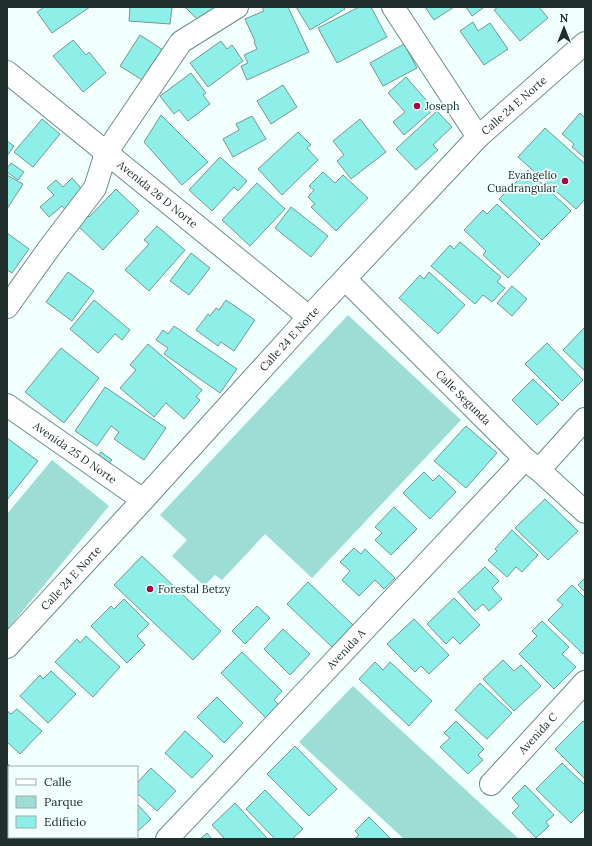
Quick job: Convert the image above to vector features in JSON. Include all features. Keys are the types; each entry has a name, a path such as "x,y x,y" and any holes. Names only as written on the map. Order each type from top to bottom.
{"street":[{"path":"7,307 50,247 96,188 106,153 182,42 237,7"},
{"path":"393,7 478,137"},
{"name":"Calle 24 E Norte","path":"7,646 143,500 309,317 346,280 478,137 585,43"},
{"name":"Avenida 26 D Norte","path":"7,72 309,317"},
{"name":"Calle Segunda","path":"346,280 532,464 585,512"},
{"name":"Avenida 25 D Norte","path":"7,405 143,500"},
{"name":"Avenida A","path":"167,839 532,464 585,418"},
{"name":"Avenida C","path":"492,784 585,682"}],"green space":[{"path":"348,315 461,420 312,578 265,534 222,580 215,575 204,586 172,556 187,540 160,515"},
{"path":"52,460 109,506 7,630 7,514"},
{"path":"353,686 519,839 404,839 299,742"}],"building":[{"path":"44,7 90,7 52,33 37,12"},
{"path":"130,7 172,7 170,24 129,21"},
{"path":"185,7 219,7 202,24"},
{"path":"262,7 288,7 309,52 247,80 241,66 248,63 244,55 257,49 245,19 264,11"},
{"path":"296,7 343,7 345,9 310,30"},
{"path":"359,7 371,7 387,37 337,63 318,28"},
{"path":"425,7 454,7 434,20"},
{"path":"466,7 483,7 483,8 472,16"},
{"path":"498,7 539,7 548,18 520,41 494,10"},
{"path":"473,22 478,31 490,23 508,49 484,65 460,31"},
{"path":"140,35 166,52 157,67 152,64 142,80 120,66"},
{"path":"73,40 86,55 89,52 106,73 83,92 53,56"},
{"path":"221,41 227,49 232,45 243,61 208,87 190,63"},
{"path":"404,44 417,68 383,86 370,63"},
{"path":"191,73 206,93 203,95 210,104 188,121 179,110 174,114 160,96"},
{"path":"406,77 434,109 404,135 393,122 405,112 388,93"},
{"path":"283,85 297,107 271,124 257,101"},
{"path":"437,111 452,127 433,145 438,150 416,170 396,149"},
{"path":"580,113 585,118 585,158 572,147 574,144 562,134"},
{"path":"161,115 208,162 182,185 144,142"},
{"path":"252,116 266,139 233,157 223,139 239,130 236,124"},
{"path":"42,119 60,134 33,167 14,152"},
{"path":"360,119 386,152 351,179 337,161 344,155 333,141"},
{"name":"Evangelio Cuadrangular","path":"545,128 585,164 585,199 576,209 518,157"},
{"path":"298,132 311,145 307,148 318,160 282,195 258,169"},
{"path":"7,141 14,146 7,156"},
{"path":"220,157 247,181 238,191 234,187 212,211 189,190"},
{"path":"11,163 24,172 18,180 7,172 7,168"},
{"path":"528,170 571,211 542,240 499,199"},
{"path":"323,172 335,183 343,175 368,198 336,231 311,207 315,204 308,197 314,190 309,186"},
{"path":"7,175 23,184 7,209"},
{"path":"72,178 87,195 67,212 62,206 49,217 40,207 54,195 47,188 56,180 63,187"},
{"path":"257,183 285,209 250,246 222,220"},
{"path":"116,189 139,211 103,250 75,223 85,213 89,217"},
{"path":"497,204 540,244 508,278 483,255 486,251 464,230 483,210 487,214"},
{"path":"291,207 328,236 311,257 275,228"},
{"path":"157,226 185,250 149,291 125,270 149,244 144,240"},
{"path":"7,233 29,249 12,273 7,270"},
{"path":"460,242 501,277 497,282 505,288 492,302 483,295 475,304 431,266 450,245 454,249"},
{"path":"191,253 210,268 189,295 170,281"},
{"path":"68,272 94,291 72,321 46,302"},
{"path":"429,272 465,305 438,334 399,298 420,275 424,279"},
{"path":"512,286 527,299 512,316 497,303"},
{"path":"94,300 130,330 122,340 115,334 98,353 70,329"},
{"path":"226,300 255,320 234,351 221,342 218,346 196,330 208,314 210,316 216,308 219,310"},
{"path":"174,326 237,369 220,393 164,354 168,348 156,340 163,330 168,334"},
{"path":"584,328 585,329 585,371 563,350"},
{"path":"547,343 583,380 562,401 525,364"},
{"path":"148,344 202,390 196,397 200,400 184,419 166,403 154,417 120,388 136,370 130,365"},
{"path":"61,348 99,378 64,423 25,392"},
{"path":"533,379 559,404 537,425 512,400"},
{"path":"105,387 166,428 144,460 114,439 119,432 111,426 97,446 75,431"},
{"path":"466,426 497,453 466,488 434,461"},
{"path":"7,438 38,461 7,500"},
{"path":"101,452 112,460 107,466 97,458"},
{"path":"424,472 433,481 439,475 456,492 430,519 403,493"},
{"path":"545,499 578,531 548,560 515,528"},
{"path":"394,507 417,529 391,555 375,540 382,533 375,527"},
{"path":"512,530 538,555 522,572 516,567 507,577 488,560 497,551 495,549"},
{"path":"354,548 361,554 365,549 395,578 384,589 375,580 359,596 342,580 350,571 340,562"},
{"path":"142,556 221,631 193,660 114,585"},
{"path":"485,567 499,581 492,588 502,599 489,611 483,604 475,611 458,592"},
{"path":"585,578 585,592 578,585"},
{"path":"308,582 353,625 332,647 287,604"},
{"path":"572,585 585,598 585,651 583,654 548,620 563,605 557,600"},
{"path":"454,598 480,625 460,644 453,637 446,644 427,624"},
{"path":"124,599 149,624 137,636 145,645 127,663 91,626 111,606 114,609"},
{"path":"257,606 270,618 245,644 232,631"},
{"path":"414,619 449,655 429,674 421,666 415,672 387,644"},
{"path":"542,621 569,647 562,654 576,667 554,689 519,654 537,636 532,631"},
{"path":"283,629 310,654 290,675 264,649"},
{"path":"86,636 120,667 93,697 55,662 77,639 80,643"},
{"path":"242,652 282,691 274,700 279,705 266,718 221,673"},
{"path":"503,660 514,671 521,665 541,686 514,711 483,679"},
{"path":"375,662 383,670 390,662 432,701 409,726 359,679"},
{"path":"51,671 76,694 48,723 20,696 40,675 43,679"},
{"path":"480,683 512,713 487,739 455,710"},
{"path":"217,697 243,723 224,743 197,717"},
{"path":"17,709 42,731 20,754 7,742 7,711 11,714"},
{"path":"456,721 484,749 478,755 483,760 468,774 440,747 450,738 444,733"},
{"path":"583,721 585,723 585,779 555,749"},
{"path":"185,731 213,756 192,778 165,753"},
{"path":"295,746 337,789 309,816 267,774"},
{"path":"7,763 10,766 8,766 7,780"},
{"path":"562,763 585,785 585,809 571,823 536,789"},
{"path":"151,768 176,791 157,811 138,794 138,782"},
{"path":"525,785 554,815 546,822 549,826 536,838 512,813 519,806 512,798"},
{"path":"265,790 303,829 292,839 275,839 246,809"},
{"path":"235,803 268,839 225,839 212,825"},
{"path":"138,805 151,819 138,831"},
{"path":"369,817 391,839 354,839 359,835 355,831"},
{"path":"207,833 212,839 200,839"},
{"path":"96,838 97,839 62,839"}],"place":[{"name":"Joseph","path":"417,106"},
{"name":"Evangelio Cuadrangular","path":"565,181"},
{"name":"Forestal Betzy","path":"150,589"}]}
